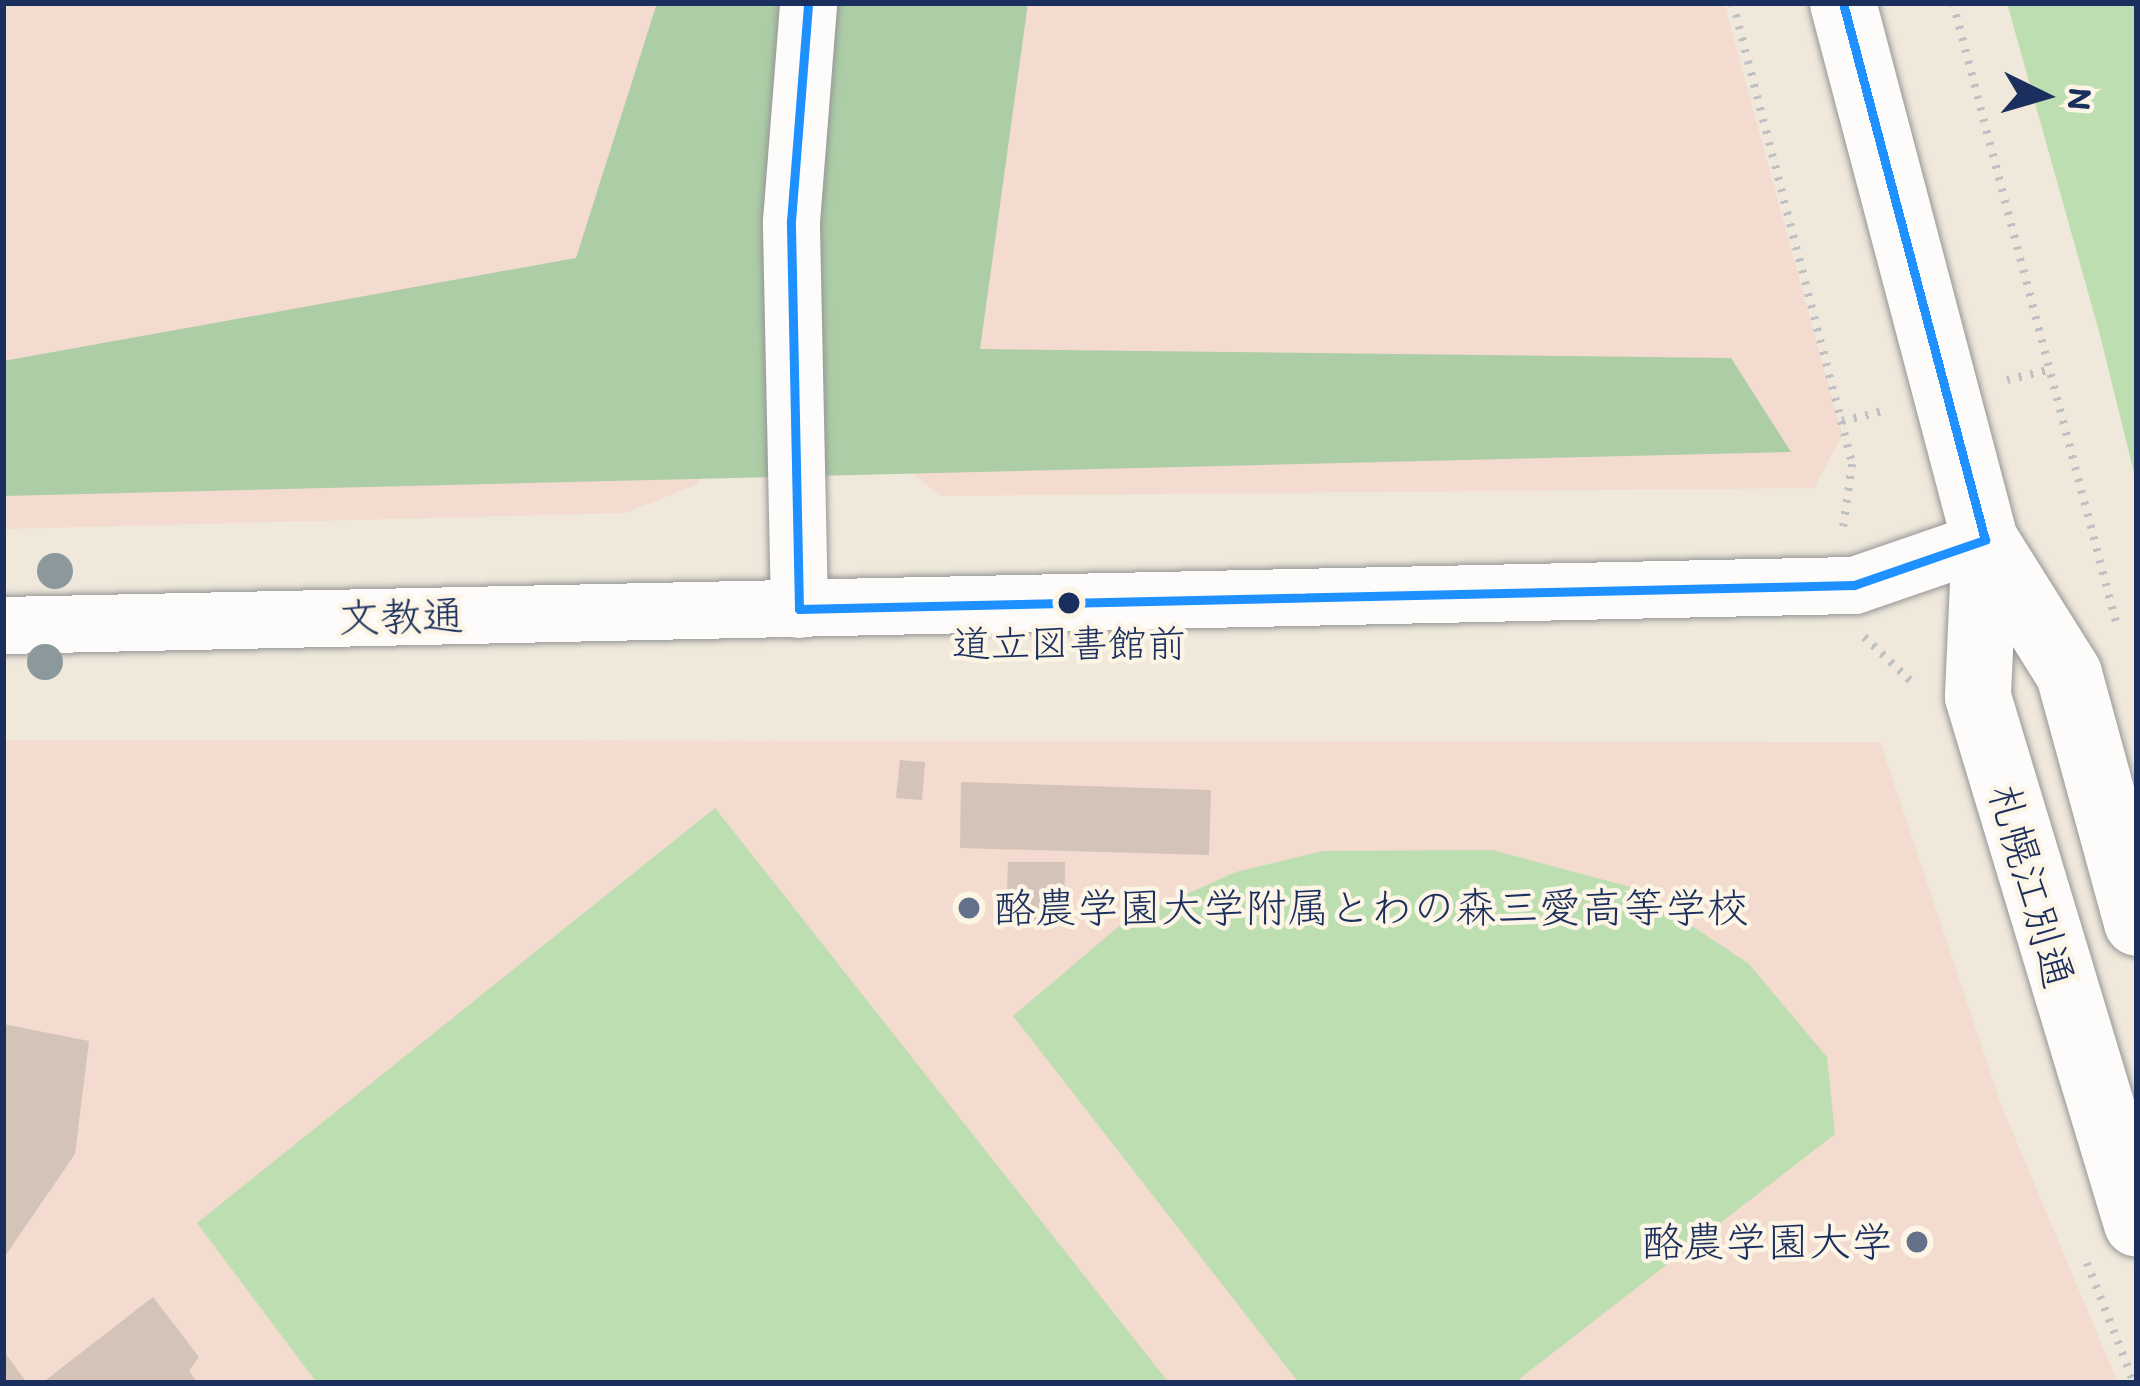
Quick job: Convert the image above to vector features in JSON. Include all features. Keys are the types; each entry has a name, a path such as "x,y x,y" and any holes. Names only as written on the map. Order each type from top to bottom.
{"highway":[{"name":"札幌江別通","path":"1843,3 1984,540 1978,697 2137,1224"},
{"name":"札幌江別通","path":"1984,540 2068,674 2137,922"}],"street":[{"path":"799,609 791,221 808,3"},
{"name":"文教通","path":"3,626 1854,585 1984,540"}],"path":[{"path":"1733,3 1852,464 1840,507"},
{"path":"1953,3 2120,638"}],"shaded area":[{"path":"3,3 736,3 698,484 625,513 3,529"},
{"path":"889,3 1724,3 1842,435 1814,488 940,496 908,469"},
{"name":"酪農学園大学附属とわの森三愛高等学校","path":"3,740 1880,742 2000,1102 2118,1383 3,1383"}],"green space":[{"path":"657,3 1028,3 980,349 1731,358 1791,452 3,496 3,361 576,258"},
{"path":"2007,3 2137,3 2137,485 2100,335"},
{"path":"715,808 1169,1383 317,1383 197,1223"},
{"path":"1492,850 1634,888 1748,963 1827,1057 1835,1134 1514,1383 1299,1383 1013,1016 1124,922 1236,872 1323,851"}],"building":[{"path":"900,760 925,762 922,800 896,798"},
{"path":"961,782 1211,790 1209,855 960,848"},
{"path":"1008,862 1065,862 1064,924 1006,923"},
{"path":"3,1024 89,1041 75,1154 3,1259"},
{"path":"153,1297 199,1357 189,1371 198,1383 42,1383"},
{"path":"3,1350 27,1383 3,1383"}],"transit line":[{"path":"799,609 791,221 808,3"},
{"path":"1843,3 1985,540"},
{"path":"799,609 1854,585 1985,540"}],"place":[{"name":"道立図書館前","path":"1069,603"},
{"name":"酪農学園大学附属とわの森三愛高等学校","path":"969,908"},
{"name":"酪農学園大学","path":"1917,1242"}]}
